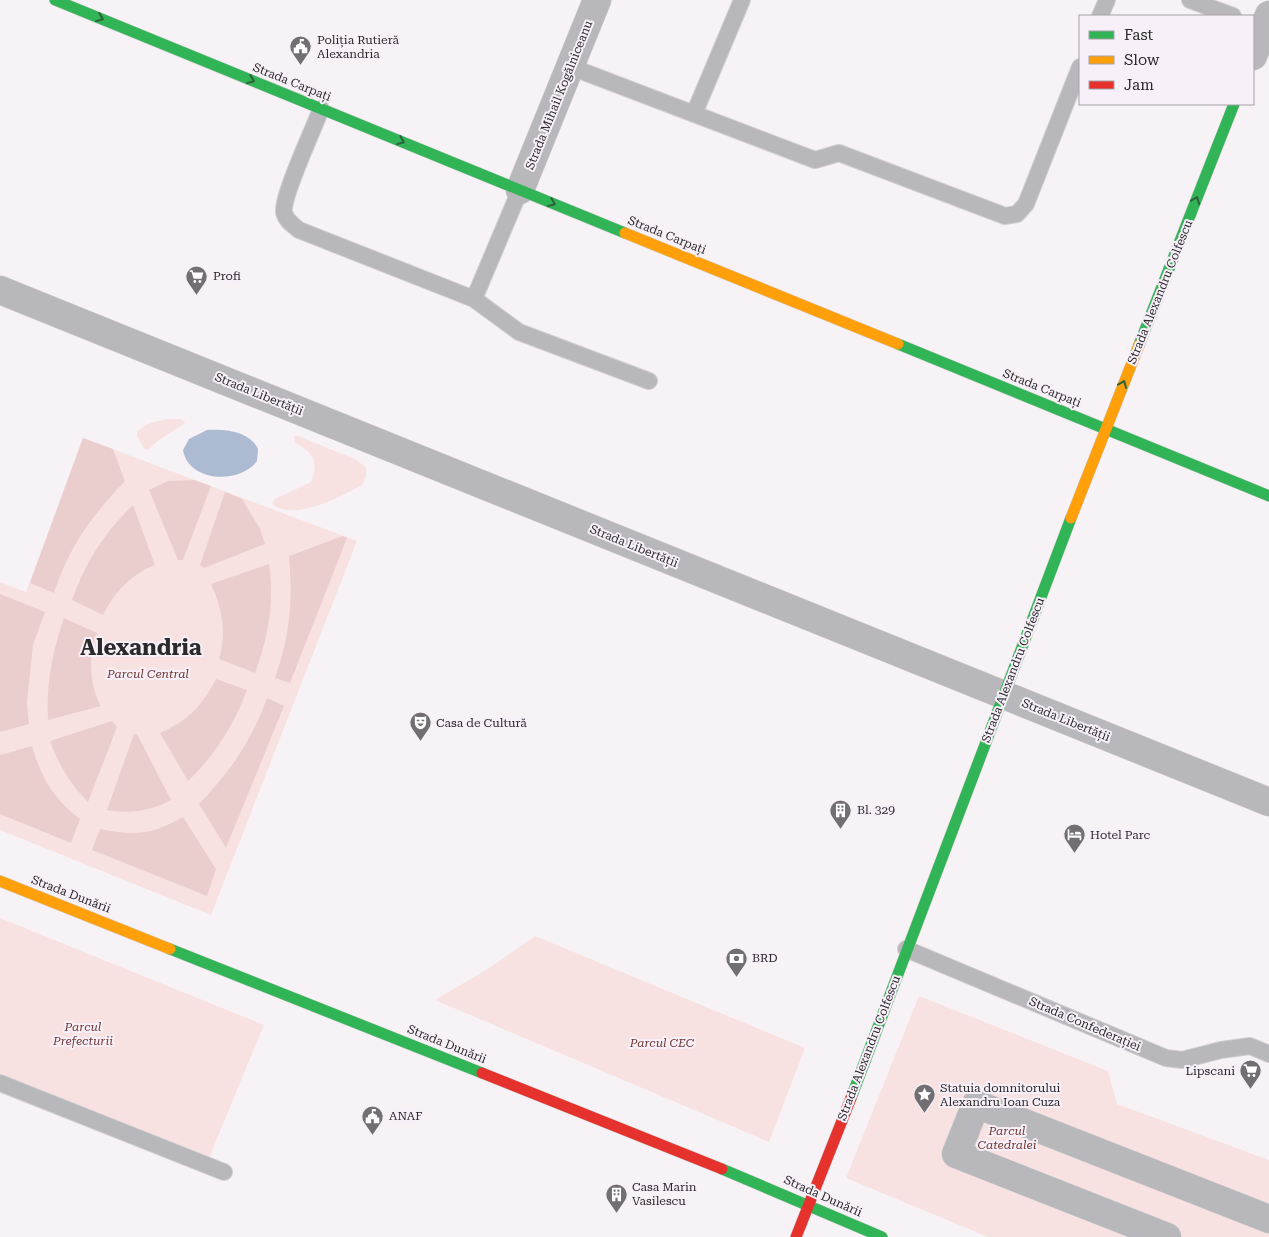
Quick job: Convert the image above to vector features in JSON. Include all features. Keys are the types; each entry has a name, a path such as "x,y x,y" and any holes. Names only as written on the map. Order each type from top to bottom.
{"street":[{"name":"Strada Carpați","path":"55,0 1269,496"},
{"name":"Strada Mihail Kogălniceanu","path":"520,190 597,0"},
{"path":"1254,52 1262,22"},
{"name":"Strada Alexandru Colfescu","path":"796,1237 1106,429 1234,105"},
{"name":"Strada Libertății","path":"0,290 1269,802"},
{"name":"Strada Dunării","path":"0,881 752,1181 882,1237"},
{"path":"1167,1237 956,1154 976,1104 1269,1219"}],"lane":[{"path":"694,114 742,0"},
{"path":"1100,15 1106,0"},
{"path":"1190,0 1230,15"},
{"path":"571,67 815,160 839,153 1005,216 1017,214 1026,204 1079,70"},
{"path":"321,109 289,192 284,211 287,220 299,230 474,299 519,332 649,381"},
{"path":"474,299 520,190"},
{"name":"Strada Confederației","path":"906,949 1166,1058 1182,1060 1221,1050 1250,1046 1269,1054"},
{"path":"0,1083 224,1172"}],"green space":[{"path":"167,419 182,419 185,423 145,450 137,436 137,431 150,423"},
{"path":"294,436 357,460 366,468 366,476 362,485 330,501 304,509 281,509 272,504 275,499 311,482 315,469 313,459 307,450 295,443"},
{"name":"Parcul Central","path":"83,438 357,541 211,915 0,830 0,582 26,592"},
{"name":"Parcul Prefecturii","path":"0,918 264,1025 206,1165 0,1083"},
{"name":"Parcul CEC","path":"535,936 805,1048 769,1142 435,1000 491,967"},
{"name":"Parcul Catedralei","path":"919,996 1108,1071 1117,1104 1269,1160 1269,1237 988,1237 846,1178"}],"shaded area":[{"path":"83,438 113,449 125,481 102,507 83,533 67,560 54,593 30,583"},
{"path":"194,480 211,486 183,560 178,560 149,490 168,481"},
{"path":"225,492 242,499 260,529 265,544 204,568 200,565"},
{"path":"133,505 155,565 138,573 124,585 103,615 72,600 83,573 96,549"},
{"path":"343,536 347,538 290,683 275,678 284,647 289,618 291,588 289,556"},
{"path":"269,564 271,606 264,646 255,673 219,659 223,630 218,602 211,584"},
{"path":"0,594 45,612 33,645 27,702 29,724 0,732"},
{"path":"64,618 97,633 92,651 91,670 94,689 101,706 48,720 48,694 51,669 56,643"},
{"path":"216,679 247,690 223,739 207,761 188,781 160,733 179,723 193,712 200,705"},
{"path":"267,698 284,706 226,848 199,804 221,780 239,755 254,728"},
{"path":"112,721 117,727 88,802 66,774 50,741"},
{"path":"134,734 137,734 171,800 156,807 140,811 107,810"},
{"path":"32,746 44,778 63,803 80,819 71,843 0,814 0,755"},
{"path":"183,817 216,869 207,896 92,850 100,829 123,833 152,831"}],"water":[{"path":"207,430 236,432 249,438 258,449 257,461 249,469 227,477 216,477 194,469 187,461 183,450 189,439"}],"traffic: fast":[{"path":"55,0 625,233"},
{"path":"1139,345 1234,105"},
{"path":"898,344 1269,496"},
{"path":"851,1098 1071,518"},
{"path":"170,949 482,1073"},
{"path":"722,1169 882,1237"}],"traffic: slow":[{"path":"625,233 898,344"},
{"path":"1071,518 1139,345"},
{"path":"0,881 170,949"}],"traffic: jam":[{"path":"482,1073 722,1169"},
{"path":"796,1237 851,1098"}],"place":[{"name":"Poliția Rutieră Alexandria","path":"301,66"},
{"name":"Profi","path":"197,295"},
{"name":"Casa de Cultură","path":"420,742"},
{"name":"Bl. 329","path":"841,829"},
{"name":"Hotel Parc","path":"1074,854"},
{"name":"BRD","path":"736,977"},
{"name":"Lipscani","path":"1251,1090"},
{"name":"Statuia domnitorului Alexandru Ioan Cuza","path":"924,1114"},
{"name":"ANAF","path":"373,1135"},
{"name":"Casa Marin Vasilescu","path":"616,1213"}],"district":[{"name":"Alexandria","path":"141,647"}]}
